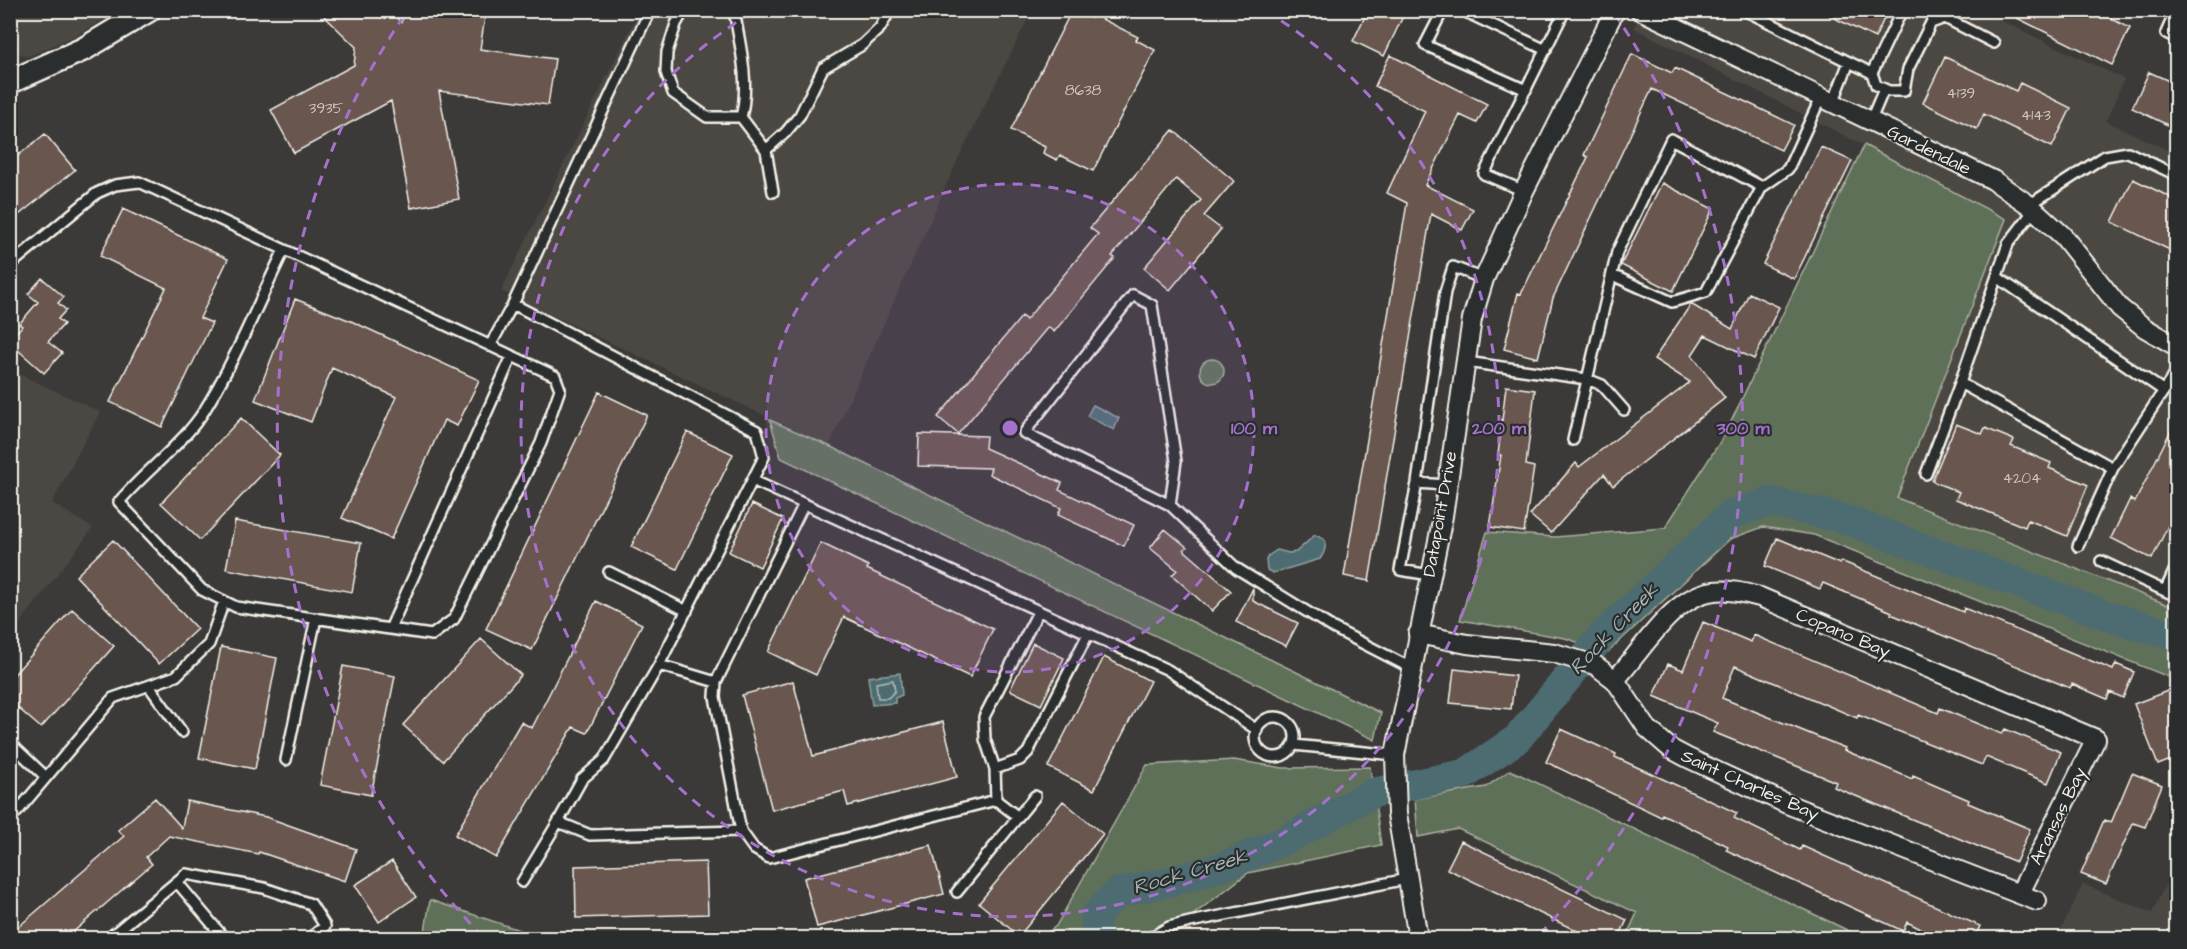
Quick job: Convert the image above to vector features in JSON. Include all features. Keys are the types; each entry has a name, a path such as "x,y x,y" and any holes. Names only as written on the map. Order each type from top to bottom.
{"street":[{"path":"10,82 84,49 149,10"},
{"name":"Datapoint Drive","path":"1418,939 1397,814 1395,760 1411,668 1443,516 1472,319 1484,279 1524,191 1615,10"},
{"name":"Gardendale","path":"1640,10 1993,180 2031,207 2063,236 2120,308 2145,328 2176,346"},
{"name":"Copano Bay","path":"1615,680 1672,611 1705,592 1716,590 1738,592 1760,597 2096,739"},
{"name":"Saint Charles Bay","path":"1418,634 1467,644 1554,653 1595,665 1615,680 1647,728 1671,749 1688,759 1787,804 2037,901"},
{"name":"Aransas Bay","path":"2020,893 2096,739"}],"lane":[{"path":"490,346 513,304 650,10"},
{"path":"684,10 676,24 667,52 666,72 673,93 707,117 741,117"},
{"path":"734,10 743,58 745,101 741,117"},
{"path":"766,150 786,132 800,115 823,68 862,45 880,28 890,10"},
{"path":"1443,10 1425,45 1526,90"},
{"path":"1461,10 1546,50"},
{"path":"1524,191 1484,174 1565,10"},
{"path":"1744,10 1872,73 1876,84 1889,91 1904,91 1908,69 1931,23 1945,18 1994,43"},
{"path":"1872,73 1902,10"},
{"path":"2176,10 2166,33 2176,38"},
{"path":"1612,275 1672,302 1706,292 1762,187 1788,169 1803,137 1849,62"},
{"path":"1870,122 1884,89"},
{"path":"741,117 766,150 773,192"},
{"path":"1573,440 1617,252 1671,139 1762,187"},
{"path":"1926,474 2008,244 2031,207 2105,156 2128,152 2176,176"},
{"path":"10,266 97,193 115,185 139,182 555,376 560,390 541,443 454,619 432,635 236,607 202,590 119,502 203,413 284,250"},
{"path":"1430,575 1400,570 1417,483 1448,277 1452,267 1484,279"},
{"path":"1997,277 2164,391"},
{"path":"1170,506 1176,460 1152,305 1133,295 1024,434 1170,506 1236,568 1335,630 1411,668"},
{"path":"513,304 757,431 764,457 659,665 604,760 582,779 522,882"},
{"path":"390,629 512,356"},
{"path":"1466,363 1587,379 1602,386 1624,410"},
{"path":"2078,546 2113,468 2176,372"},
{"path":"1960,383 2113,468"},
{"path":"752,480 1168,670 1257,730"},
{"path":"1417,483 1446,485"},
{"path":"804,504 716,681 715,697 741,831 754,849 769,858 996,800"},
{"path":"2101,561 2176,596"},
{"path":"2165,591 2176,567"},
{"path":"609,572 687,611"},
{"path":"10,806 17,812 113,698 176,676 209,644 224,601"},
{"path":"996,800 995,769 985,739 984,717 1038,612"},
{"path":"286,760 316,618"},
{"path":"995,769 1009,766 1028,752 1088,634"},
{"path":"659,665 716,681"},
{"path":"149,686 182,732"},
{"path":"1280,718 1286,720 1294,732 1294,745 1284,755 1270,757 1264,754 1256,744 1257,730 1266,720 1280,718"},
{"path":"10,743 46,777"},
{"path":"1294,745 1395,760"},
{"path":"957,892 1035,796"},
{"path":"996,800 1018,817"},
{"path":"558,822 590,835 741,831"},
{"path":"109,939 186,874 264,888 311,904 325,926 310,939"},
{"path":"1150,939 1169,927 1190,922 1407,879"},
{"path":"177,882 224,939"}],"shaded area":[{"path":"11,11 118,11 77,35 27,57 11,49"},
{"path":"639,11 1032,11 960,155 829,446 501,291"},
{"path":"1641,11 1981,11 2124,79 2106,121 2176,154 2176,608 1897,498 2006,218 1634,28"},
{"path":"11,370 100,412 52,503 93,528 11,635"},
{"path":"2176,861 2176,938 2057,938 2083,884 2152,913"}],"green space":[{"path":"1864,145 2006,219 1897,498 2176,608 2176,680 1814,535 1763,527 1730,539 1608,652 1565,638 1460,620 1487,532 1555,537 1665,528 1725,434"},
{"path":"1212,359 1221,362 1224,371 1221,380 1212,383 1203,380 1200,371 1203,362"},
{"path":"770,420 829,446 1381,713 1375,740 781,458"},
{"path":"1234,760 1283,768 1370,767 1381,845 1248,873 1163,938 1040,938 1056,926 1147,765"},
{"path":"1510,770 1864,938 1628,938 1626,937 1637,913 1458,829 1418,837 1415,799 1486,787"},
{"path":"430,900 543,938 424,938"}],"water":[{"path":"1093,405 1119,418 1114,430 1087,416"},
{"path":"1315,535 1324,539 1325,542 1325,549 1320,559 1273,573 1267,570 1268,556 1277,550 1296,552"},
{"path":"900,673 902,695 895,698 895,703 872,705 868,677"}],"building":[{"path":"318,10 389,10 401,22 407,10 486,10 480,49 555,59 548,105 439,91 459,199 411,208 391,101 294,153 271,110 354,65 356,47"},
{"path":"1072,10 1077,10 1091,18 1092,14 1138,37 1136,40 1155,50 1093,171 1060,155 1057,160 1043,153 1045,147 1011,130"},
{"path":"1368,10 1406,10 1384,56 1353,41"},
{"path":"1818,10 1888,10 1875,38"},
{"path":"2001,10 2094,10 2130,28 2112,65"},
{"path":"1632,54 1672,73 1675,68 1794,125 1781,150 1652,89 1553,298 1538,358 1504,349 1518,293 1521,294 1588,157 1584,155"},
{"path":"1390,55 1487,104 1477,123 1460,115 1425,185 1473,209 1462,230 1431,214 1369,581 1344,576 1407,203 1387,193 1425,111 1375,86"},
{"path":"1945,57 2016,91 2020,83 2071,108 2052,147 1984,114 1977,129 1923,103"},
{"path":"2149,72 2176,84 2176,129 2132,108"},
{"path":"1173,130 1234,181 1204,216 1221,229 1170,290 1144,268 1201,200 1176,179 1112,256 1115,258 1054,332 1048,327 958,434 938,417 1022,316 1026,320 1098,234 1090,228"},
{"path":"45,134 75,170 10,222 10,162"},
{"path":"1821,147 1852,161 1794,279 1763,264"},
{"path":"2133,179 2176,200 2176,253 2112,222"},
{"path":"1662,183 1713,209 1673,291 1621,265"},
{"path":"123,209 228,259 200,318 212,323 162,427 110,402 166,288 100,256"},
{"path":"42,278 64,297 58,303 66,310 58,319 64,324 48,342 62,353 44,373 10,343 22,326 19,324 38,302 28,294"},
{"path":"1749,293 1779,307 1754,359 1705,335 1692,355 1725,398 1613,486 1604,474 1551,533 1530,515 1576,463 1579,467 1690,382 1654,359 1691,304 1732,329"},
{"path":"295,299 351,321 479,380 457,426 444,420 391,539 342,518 396,397 332,368 311,422 255,400"},
{"path":"1506,386 1535,390 1526,465 1534,467 1524,532 1490,527 1501,455 1498,455"},
{"path":"599,392 647,415 532,650 486,629"},
{"path":"241,418 280,455 200,540 161,503"},
{"path":"2176,420 2176,509 2152,559 2111,538 2130,499 2135,502"},
{"path":"1956,424 1982,434 1985,428 2014,440 2011,446 2051,463 2049,468 2088,485 2067,536 2028,520 2025,527 1956,499 1959,492 1932,481"},
{"path":"687,432 733,454 677,569 631,547"},
{"path":"919,434 986,436 985,448 1062,483 1059,490 1134,525 1124,546 1058,515 1061,508 989,474 991,468 918,466"},
{"path":"752,504 783,519 760,567 729,552"},
{"path":"235,521 361,543 352,592 226,569"},
{"path":"1165,529 1187,547 1184,550 1231,591 1212,611 1172,575 1177,570 1150,548"},
{"path":"1777,538 1840,564 1841,561 1963,612 1964,608 2113,670 2116,664 2134,672 2123,698 2110,692 2107,699 2072,684 2070,688 1891,614 1892,612 1823,583 1820,589 1765,566"},
{"path":"113,540 197,629 159,664 76,576"},
{"path":"821,543 868,566 867,569 993,629 970,677 844,617 816,675 768,652"},
{"path":"1253,588 1253,601 1298,623 1286,646 1236,622"},
{"path":"596,601 642,624 587,733 573,727 496,858 455,835 521,722 532,728"},
{"path":"72,609 114,646 41,728 10,701 10,679"},
{"path":"1703,622 1751,642 1754,635 1938,713 1940,708 2002,734 2005,729 2061,752 2048,783 1986,757 1982,765 1858,715 1857,718 1735,666 1722,698 1845,748 1844,750 1912,779 1913,776 1969,800 1968,803 2030,829 2016,862 1834,787 1836,782 1713,732 1718,723 1654,696 1668,664 1683,670"},
{"path":"481,639 521,675 443,761 403,725"},
{"path":"1033,643 1064,658 1041,705 1010,690"},
{"path":"221,647 277,658 255,769 199,758"},
{"path":"1104,657 1150,681 1094,790 1048,767"},
{"path":"343,666 395,676 371,795 320,785"},
{"path":"1454,669 1515,676 1511,709 1450,703"},
{"path":"793,681 813,756 943,722 957,777 848,806 844,791 772,810 742,695"},
{"path":"2170,690 2176,706 2176,758 2158,765 2134,704"},
{"path":"1561,729 1616,754 1615,757 1737,813 1734,818 1800,850 1802,846 1980,926 1974,939 1941,939 1907,922 1903,931 1726,850 1728,846 1662,814 1661,817 1546,762"},
{"path":"2132,773 2162,785 2145,827 2133,823 2106,884 2081,874 2104,820 2111,823"},
{"path":"155,798 182,828 187,801 266,817 356,849 345,881 259,852 258,854 169,836 146,857 152,864 65,939 10,939 10,934 124,836 118,830"},
{"path":"1063,801 1103,834 1019,936 979,903"},
{"path":"1461,841 1627,920 1618,939 1594,939 1447,869"},
{"path":"931,845 944,894 817,927 804,878"},
{"path":"392,861 416,897 379,922 355,885"},
{"path":"706,862 708,914 576,918 575,866"}],"waterway":[{"name":"Rock Creek","path":"1096,938 1096,915 1117,893 1169,882 1225,866 1285,840 1373,793 1465,774 1517,739 1603,635 1732,514 1770,502 1841,518 2111,617 2176,636"}]}
